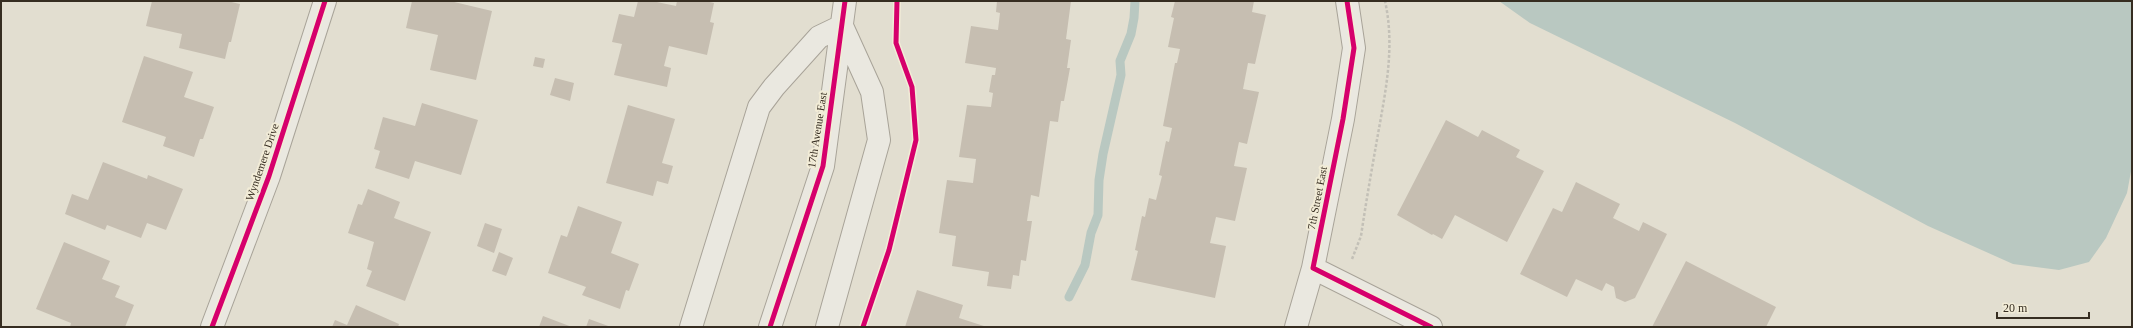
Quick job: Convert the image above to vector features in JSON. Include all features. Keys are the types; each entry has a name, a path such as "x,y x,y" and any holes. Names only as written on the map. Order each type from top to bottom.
{"street":[{"name":"Wyndemere Drive","path":"212,327 269,176 325,1"},
{"name":"17th Avenue East","path":"770,327 823,166 845,1"},
{"name":"7th Street East","path":"1296,327 1313,268 1343,119 1354,48 1347,1"},
{"path":"691,327 759,107 774,87 819,37 842,26 872,92 879,140 827,327"},
{"path":"1313,268 1431,327"}],"path":[{"path":"1343,283 1360,236 1388,78 1390,49 1389,18 1385,1"}],"shaded area":[{"path":"1499,1 2132,1 2132,166 2127,193 2106,238 2089,262 2059,270 2013,264 1928,226 1735,123 1530,23"}],"building":[{"path":"152,1 227,1 240,4 231,42 229,42 225,59 179,48 182,34 146,26"},
{"path":"412,1 450,1 492,11 476,80 430,70 438,35 406,28"},
{"path":"638,1 652,1 676,6 677,1 705,1 714,3 710,22 714,23 707,55 669,46 664,66 671,68 667,87 614,75 622,44 612,42 619,14 634,17"},
{"path":"997,1 1071,1 1066,39 1071,40 1067,68 1070,68 1064,101 1061,101 1058,122 1050,121 1039,197 1031,195 1027,221 1032,221 1026,261 1021,260 1019,276 1013,275 1011,289 987,286 989,272 952,266 956,236 939,233 947,180 973,183 976,159 959,157 967,105 991,107 993,93 989,92 992,75 995,75 996,68 965,63 971,26 998,30 1000,13 996,12"},
{"path":"1175,1 1254,1 1252,12 1266,15 1255,64 1248,63 1243,89 1259,92 1247,144 1239,142 1234,166 1247,168 1235,221 1216,217 1210,243 1226,246 1215,298 1131,280 1138,251 1135,250 1142,216 1145,217 1149,198 1156,200 1162,176 1159,175 1166,141 1169,142 1172,128 1163,126 1175,63 1177,63 1180,49 1168,47 1174,18 1171,17"},
{"path":"144,56 193,72 184,97 214,107 203,139 200,139 194,157 163,146 166,137 122,122"},
{"path":"535,57 545,59 543,68 533,66"},
{"path":"555,78 574,83 570,101 550,95"},
{"path":"422,103 478,120 461,175 415,161 409,179 375,168 380,151 374,149 383,117 415,126"},
{"path":"628,105 675,119 662,163 673,166 668,184 657,181 653,196 606,183"},
{"path":"1446,120 1478,137 1482,130 1520,150 1516,157 1544,171 1507,242 1455,215 1442,239 1397,215"},
{"path":"103,162 147,179 148,175 183,189 166,230 147,223 141,238 107,225 105,230 65,214 72,194 88,200"},
{"path":"1576,182 1620,204 1613,218 1639,231 1643,222 1667,234 1635,298 1625,302 1616,298 1614,287 1606,283 1602,291 1576,279 1567,297 1520,274 1553,208 1562,212"},
{"path":"368,189 400,202 394,218 431,232 405,301 366,286 372,271 367,269 374,242 348,233 358,204 362,205"},
{"path":"578,206 622,222 611,253 639,264 629,291 626,290 620,309 582,295 586,287 548,273 561,235 567,237"},
{"path":"485,223 502,229 494,253 477,246"},
{"path":"64,242 110,261 102,279 120,286 115,297 134,305 125,327 70,327 71,323 36,309"},
{"path":"499,252 513,258 506,276 492,271"},
{"path":"1686,261 1776,307 1766,327 1652,327"},
{"path":"917,290 963,305 959,318 987,327 905,327"},
{"path":"356,305 399,324 398,327 332,327 335,320 347,325"},
{"path":"543,316 572,327 539,327"},
{"path":"589,319 611,327 586,327"}],"waterway":[{"path":"1069,297 1085,265 1091,233 1098,215 1099,180 1103,154 1121,75 1120,61 1131,34 1135,1"}],"cycle path":[{"path":"212,327 269,176 325,1"},
{"path":"770,327 823,166 845,1"},
{"path":"863,327 889,250 916,140 912,87 896,43 897,1"},
{"path":"1347,1 1354,48 1343,119 1313,268 1431,327"}]}
